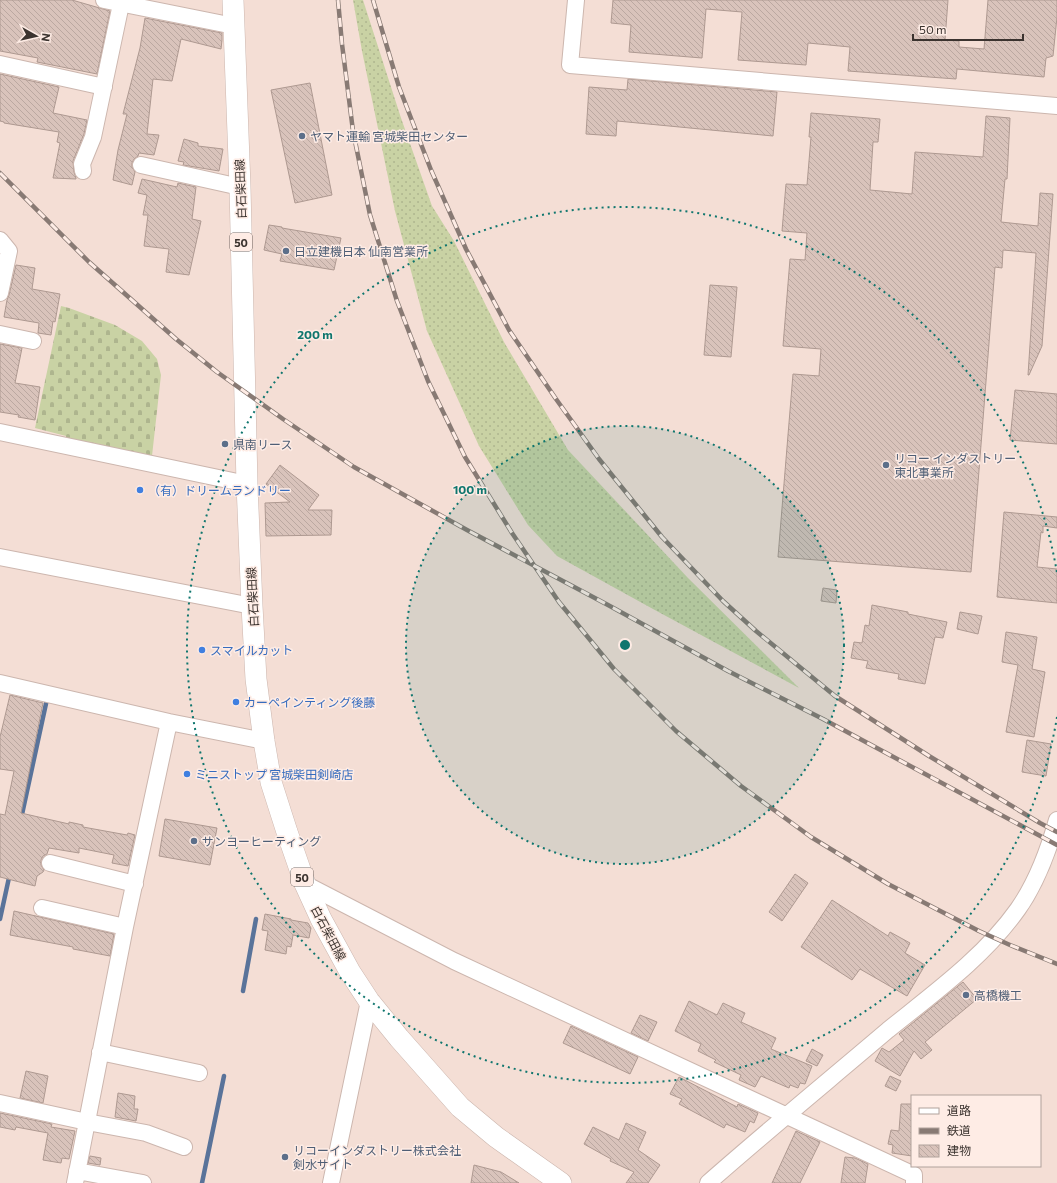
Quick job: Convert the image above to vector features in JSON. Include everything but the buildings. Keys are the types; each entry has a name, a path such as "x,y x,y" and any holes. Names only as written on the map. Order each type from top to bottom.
{"main road":[{"name":"白石柴田線","path":"233,0 252,606 256,679 264,741 272,782 305,884 321,919 350,972 369,1001 399,1038 460,1107 496,1137 561,1183"}],"street":[{"path":"104,0 234,26"},
{"path":"576,0 570,65 1057,106"},
{"path":"83,172 82,164 93,137 121,4"},
{"path":"0,64 104,87"},
{"path":"141,166 240,187"},
{"path":"0,293 3,247"},
{"path":"0,334 34,341"},
{"path":"0,432 247,484"},
{"path":"0,557 252,606"},
{"path":"0,683 169,722 264,741"},
{"path":"143,1183 76,1177 125,927 169,722"},
{"path":"708,1183 786,1115 973,960 1005,926 1033,885 1048,850 1057,820"},
{"path":"50,863 135,884"},
{"path":"305,884 454,961 915,1175"},
{"path":"42,908 125,927"},
{"path":"331,1183 369,1001"},
{"path":"100,1052 199,1073"},
{"path":"0,1103 146,1133 184,1147"}],"green space":[{"path":"353,0 363,0 401,118 432,206 454,241 504,342 568,450 688,578 799,688 557,556 528,525 479,446 427,331 395,211"},
{"path":"61,306 115,325 142,341 157,359 161,375 152,456 66,439 66,436 35,428"}],"waterway":[{"path":"21,819 47,699"},
{"path":"0,919 10,873"},
{"path":"243,991 256,919"},
{"path":"202,1183 224,1076"}],"railway":[{"path":"338,0 353,131 370,215 397,301 428,381 465,457 512,533 559,602 614,669 676,731 741,786 811,837 888,884 979,931 1057,964"},
{"path":"373,0 399,87 431,170 466,249 509,330 599,459 662,537 723,601 756,631 835,696 929,756 1057,832"},
{"path":"0,173 89,262 176,339 217,372 354,467 728,671 823,719 1057,845"}],"place":[{"name":"ヤマト運輸 宮城柴田センター","path":"302,136"},
{"name":"日立建機日本 仙南営業所","path":"286,251"},
{"name":"県南リース","path":"225,444"},
{"name":"リコー インダストリー 東北事業所","path":"886,465"},
{"name":"（有）ドリームランドリー","path":"140,490"},
{"name":"スマイルカット","path":"202,650"},
{"name":"カーペインティング後藤","path":"236,702"},
{"name":"ミニストップ 宮城柴田剣崎店","path":"187,774"},
{"name":"サンヨーヒーティング","path":"194,841"},
{"name":"高橋機工","path":"966,995"},
{"name":"リコーインダストリー株式会社 剣水サイト","path":"285,1157"}]}
